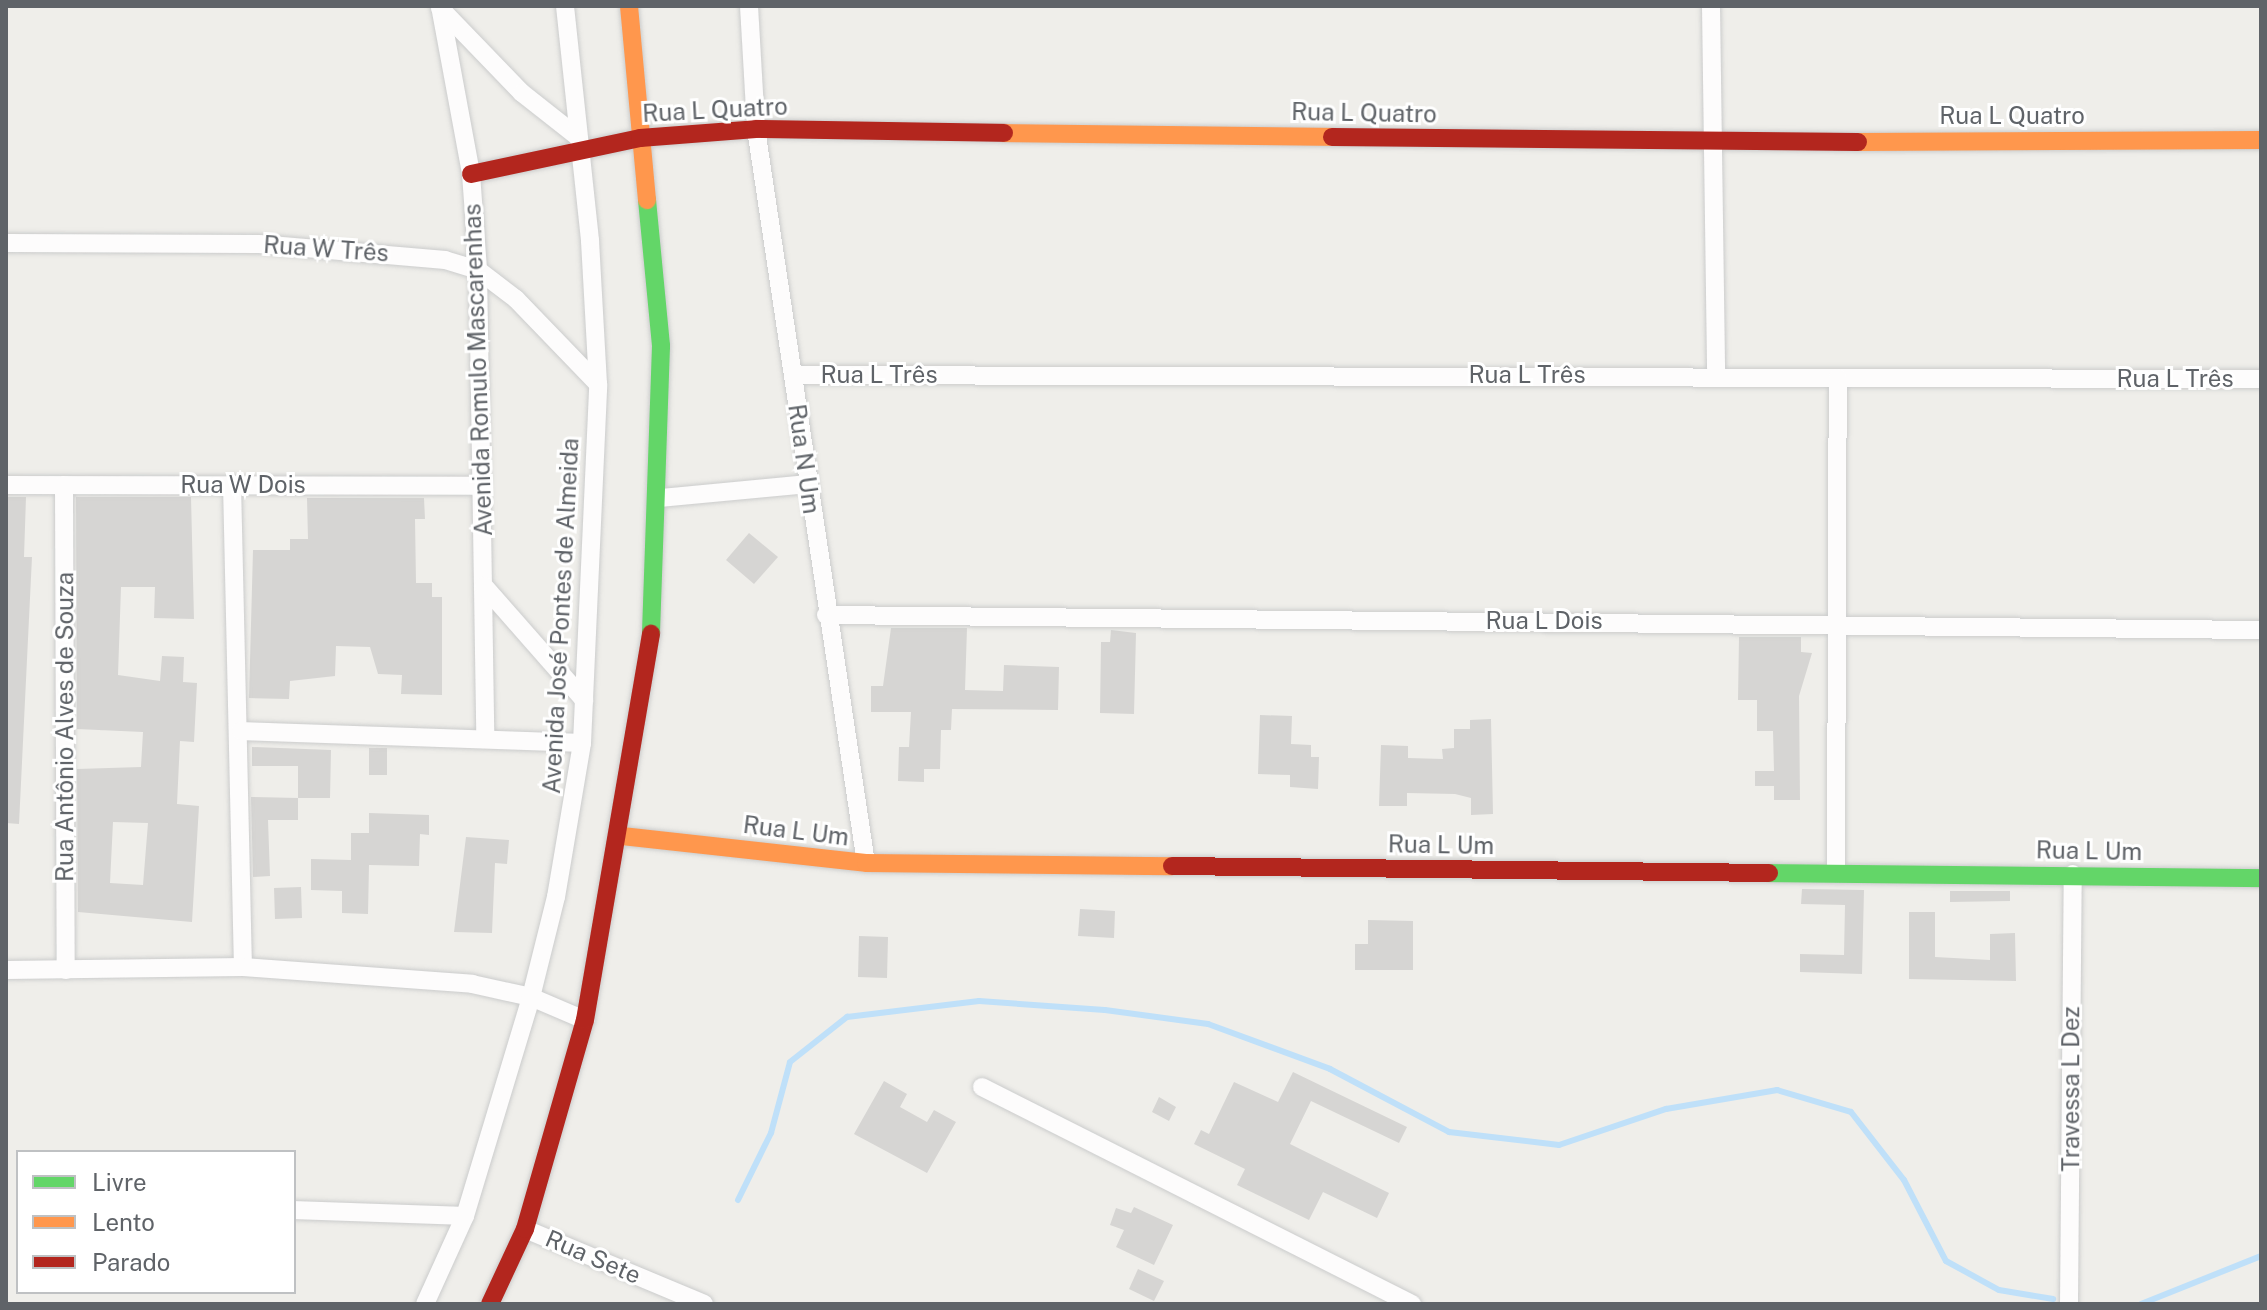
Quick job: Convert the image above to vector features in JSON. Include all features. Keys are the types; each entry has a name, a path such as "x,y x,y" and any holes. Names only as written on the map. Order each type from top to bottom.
{"street":[{"name":"Avenida José Pontes de Almeida","path":"425,1304 465,1216 531,997 556,897 582,743 598,384 565,6"},
{"path":"490,1304 525,1229 585,1020 622,836 648,678 660,498 660,332 629,6"},
{"name":"Rua N Um","path":"749,6 756,129 826,615 866,863"},
{"path":"1711,6 1710,143 1716,375"},
{"path":"440,7 522,93 579,142"},
{"name":"Avenida Romulo Mascarenhas","path":"440,7 471,174 478,270 485,738"},
{"name":"Rua L Quatro","path":"471,174 579,142 756,129 1710,143 2261,140"},
{"name":"Rua W Três","path":"6,243 259,244 417,255 478,270 516,299 598,384"},
{"name":"Rua L Três","path":"793,375 1716,375 2261,379"},
{"path":"1836,873 1840,623 1838,378"},
{"path":"232,484 241,731 243,967"},
{"path":"660,498 807,484"},
{"name":"Rua W Dois","path":"6,485 480,486"},
{"name":"Rua Antônio Alves de Souza","path":"64,485 66,970"},
{"path":"484,586 584,700"},
{"name":"Rua L Dois","path":"826,615 1840,623 2261,630"},
{"path":"241,731 582,743"},
{"name":"Rua L Um","path":"622,836 866,863 2261,878"},
{"name":"Travessa L Dez","path":"2069,1304 2073,874"},
{"path":"6,970 243,967 472,984 531,997 585,1020"},
{"path":"982,1087 1412,1304"},
{"path":"296,1210 465,1216"},
{"name":"Rua Sete","path":"525,1229 704,1304"}],"building":[{"path":"6,497 26,497 24,557 32,557 19,824 6,823"},
{"path":"76,497 191,497 194,619 154,618 155,587 121,587 118,675 160,681 162,656 184,657 183,682 197,683 194,742 180,741 177,804 199,806 192,922 78,912 77,769 141,767 143,732 77,729","holes":["113,822 148,823 143,885 110,883"]},
{"path":"307,498 424,498 425,519 415,519 416,583 432,583 432,597 442,597 442,695 401,694 402,675 378,674 370,647 336,646 335,676 290,681 289,699 249,698 253,550 290,550 290,539 308,539"},
{"path":"749,533 778,557 754,584 726,560"},
{"path":"891,628 967,628 965,690 1003,691 1004,665 1059,667 1058,710 952,709 951,730 941,730 940,769 924,769 924,782 898,781 899,747 909,747 911,712 871,712 871,686 883,686"},
{"path":"1111,630 1136,633 1134,714 1100,713 1101,642 1110,642"},
{"path":"1739,637 1801,637 1801,652 1812,653 1799,696 1800,800 1774,800 1774,786 1755,786 1755,771 1774,771 1773,731 1757,731 1757,700 1738,700"},
{"path":"1260,715 1292,716 1291,744 1311,745 1311,757 1319,757 1318,789 1290,787 1290,775 1258,774"},
{"path":"1491,719 1493,814 1471,815 1471,798 1455,794 1407,793 1407,806 1379,806 1381,745 1408,746 1408,758 1443,759 1442,749 1454,748 1454,729 1470,729 1470,720"},
{"path":"252,747 331,750 330,798 298,798 298,766 252,766"},
{"path":"369,748 387,748 387,775 369,775"},
{"path":"251,797 298,798 298,820 268,820 270,876 253,877"},
{"path":"369,813 429,815 429,835 420,834 419,866 369,865 368,914 342,913 342,891 311,890 311,859 351,860 351,833 369,833"},
{"path":"466,837 509,840 507,864 495,863 492,933 454,932"},
{"path":"301,887 302,918 275,919 274,888"},
{"path":"1802,889 1864,890 1862,974 1800,972 1800,954 1844,955 1845,905 1801,904"},
{"path":"1950,891 2010,891 2010,901 1950,902"},
{"path":"1080,909 1115,911 1114,938 1078,936"},
{"path":"1909,912 1935,912 1935,957 1990,960 1990,934 2015,933 2016,981 1909,979"},
{"path":"1368,920 1413,921 1413,970 1355,970 1355,944 1368,944"},
{"path":"859,936 888,937 887,978 858,977"},
{"path":"1293,1072 1407,1127 1399,1143 1311,1101 1290,1144 1389,1193 1377,1218 1323,1192 1309,1220 1237,1185 1245,1169 1194,1144 1201,1130 1209,1134 1234,1082 1278,1102"},
{"path":"884,1081 907,1094 900,1107 927,1122 934,1110 956,1122 927,1173 854,1134"},
{"path":"1159,1097 1176,1107 1169,1121 1152,1112"},
{"path":"1134,1207 1173,1225 1154,1265 1116,1247 1124,1230 1110,1225 1116,1208 1131,1213"},
{"path":"1138,1269 1164,1281 1154,1301 1129,1289"}],"waterway":[{"path":"738,1200 771,1133 790,1062 847,1017 979,1001 1105,1010 1208,1024 1330,1069 1449,1132 1559,1145 1666,1109 1777,1090 1851,1112 1904,1180 1946,1261 1999,1290 2053,1299"},
{"path":"2141,1304 2261,1256"}],"traffic: fast":[{"path":"647,200 661,346 651,634"},
{"path":"1769,873 2261,878"}],"traffic: slow":[{"path":"629,6 647,200"},
{"path":"1004,133 1332,137"},
{"path":"1858,142 2261,140"},
{"path":"622,836 866,863 1172,866"}],"traffic: jam":[{"path":"471,174 640,138 756,129 1004,133"},
{"path":"1332,137 1858,142"},
{"path":"490,1304 525,1229 585,1020 651,634"},
{"path":"1172,866 1769,873"}]}
